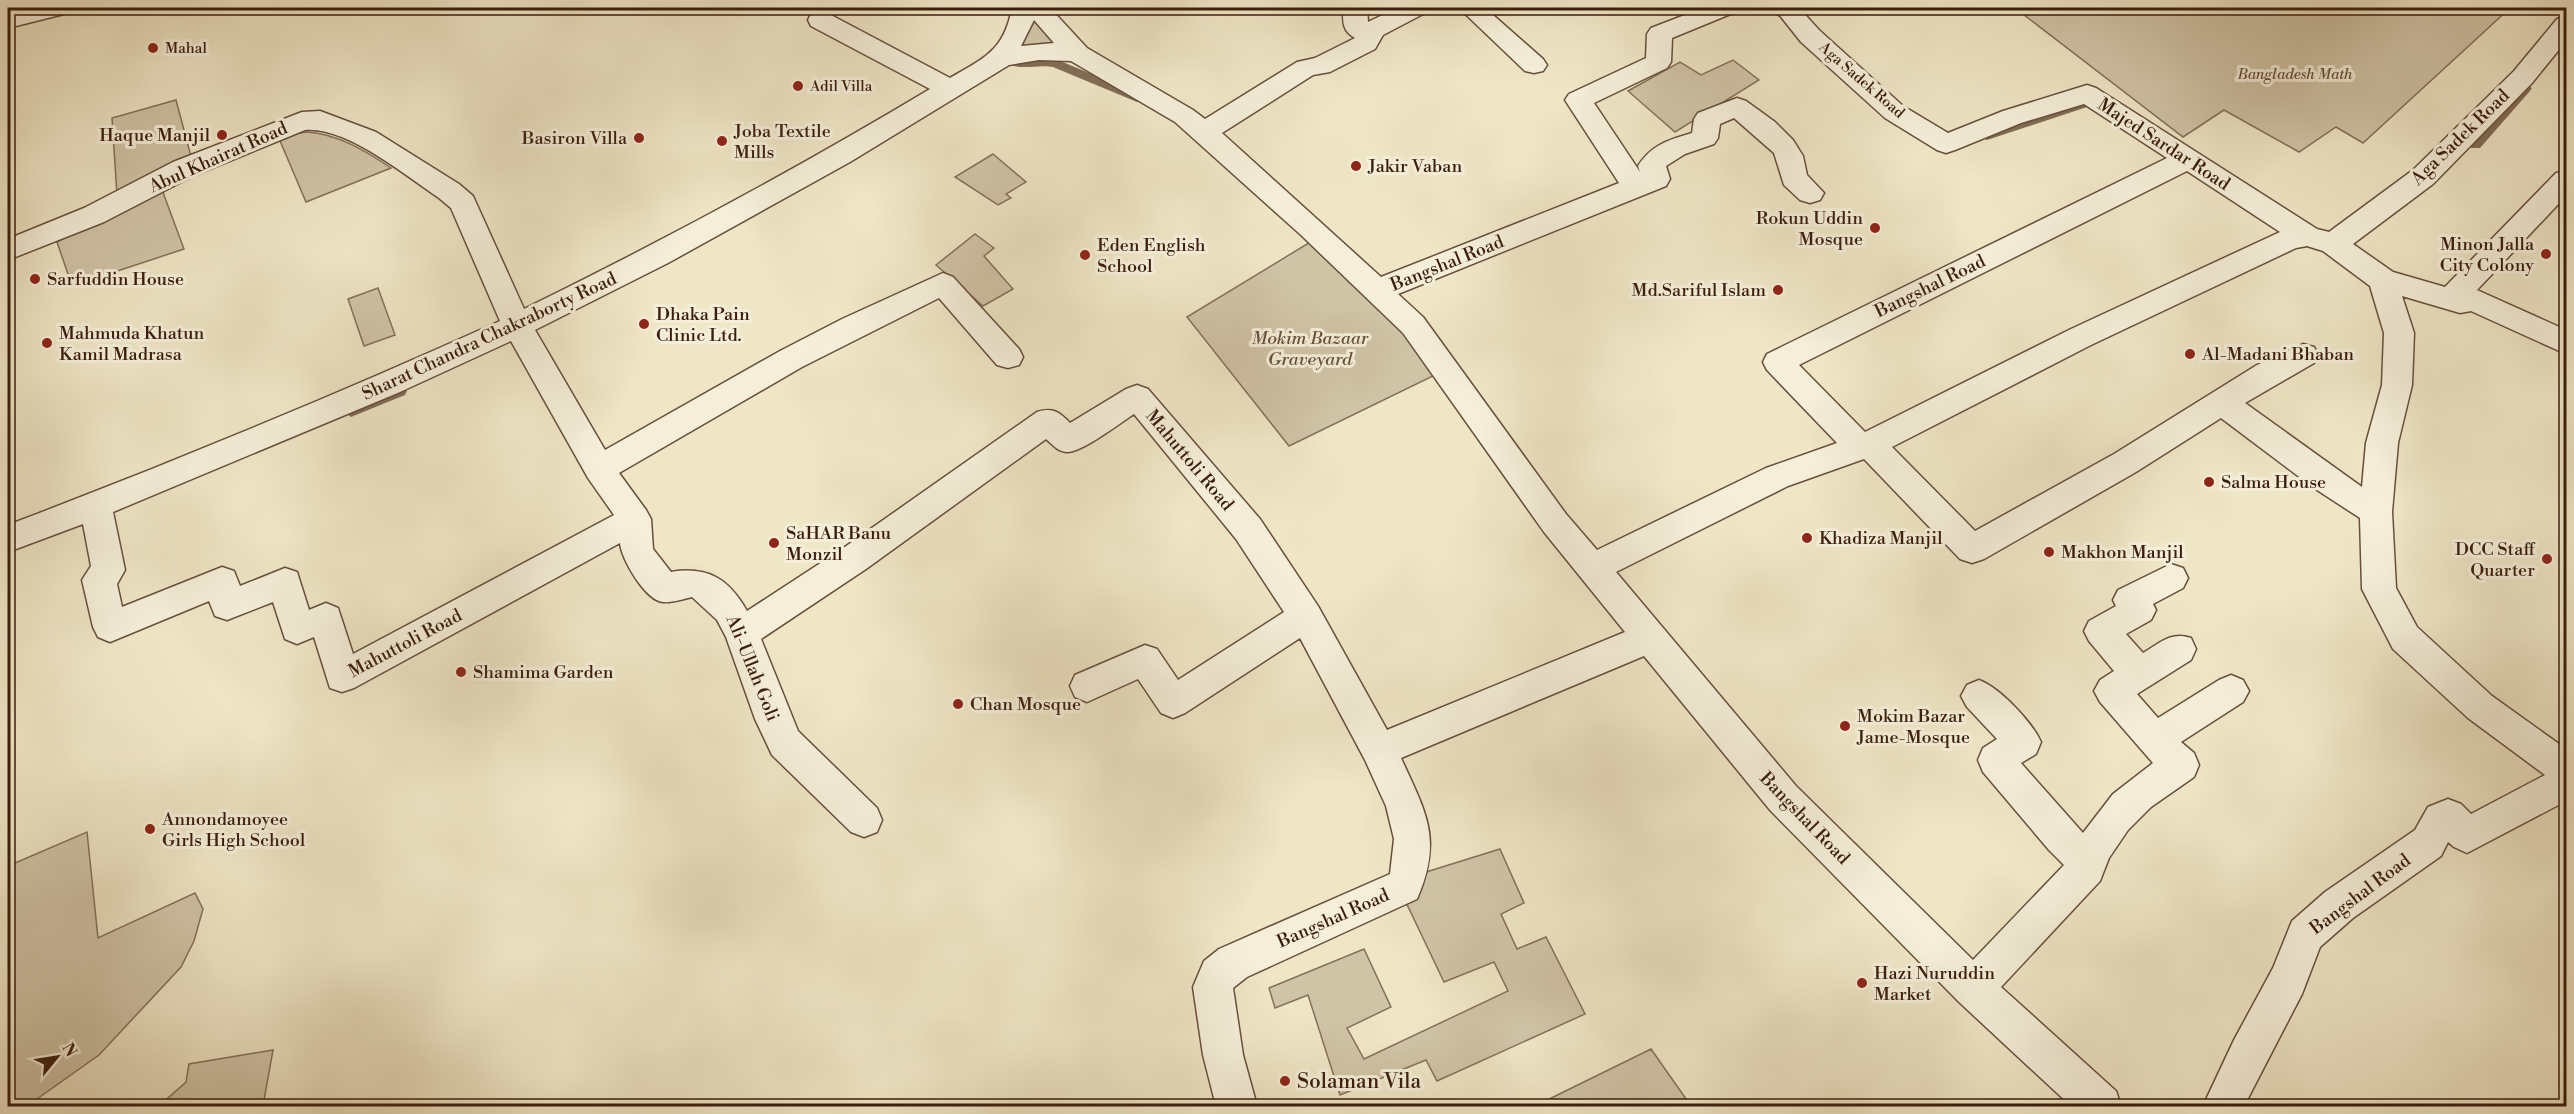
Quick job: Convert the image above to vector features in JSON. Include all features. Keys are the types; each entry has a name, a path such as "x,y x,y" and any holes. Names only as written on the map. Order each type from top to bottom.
{"street":[{"path":"8,20 59,8"},
{"name":"Sharat Chandra Chakraborty Road","path":"1001,59 1021,26 1024,8"},
{"name":"Bangshal Road","path":"1037,8 1078,54 1194,124 1378,290 1413,325 1555,523 1783,798 1973,988 2101,1107"},
{"path":"1355,8 1356,28 1370,36"},
{"path":"1194,124 1306,68 1321,66 1366,43 1373,30 1416,8"},
{"path":"1471,8 1534,65"},
{"path":"1636,187 1578,100 1658,62 1660,34 1724,8"},
{"path":"1762,8 1810,36"},
{"name":"Aga Sadek Road","path":"1786,8 1810,36 1894,112 1946,144"},
{"path":"820,20 950,89"},
{"name":"Aga Sadek Road","path":"2320,240 2423,177 2523,76 2566,25"},
{"name":"Sharat Chandra Chakraborty Road","path":"8,539 389,384 517,326 669,250 840,154 1001,59 1040,51 1065,51 1078,54"},
{"name":"Majed Sardar Road","path":"1946,144 2012,117 2087,94 2320,240"},
{"name":"Bangshal Road","path":"1378,290 1656,179 1652,165 1656,156 1684,143 1705,138 1707,119 1737,107 1777,139 1796,166 1794,178 1810,193"},
{"name":"Abul Khairat Road","path":"8,250 94,215 183,169 277,129 302,121 320,120 367,138 449,191 463,203 517,326"},
{"name":"Bangshal Road","path":"2188,159 1778,362 1972,549 2125,463 2223,403"},
{"path":"2451,299 2566,180"},
{"path":"1593,568 1777,477 1865,446 2081,337 2290,239 2320,240 2383,280 2460,302 2474,300 2566,343"},
{"path":"2383,280 2399,333 2397,385 2382,443 2376,512 2379,589 2405,638 2480,707 2566,770"},
{"path":"599,469 791,358 943,284 1008,357"},
{"path":"517,326 599,469 635,519"},
{"path":"2303,355 2268,373 2223,403 2325,479 2376,512"},
{"name":"Mahuttoli Road","path":"742,633 854,559 1048,421 1068,440 1137,397 1248,529 1306,616 1379,750"},
{"name":"Mahuttoli Road","path":"96,505 108,570 99,580 110,627 222,581 227,606 285,582 297,629 326,618 342,676 635,519"},
{"name":"Ali-Ullah Goli","path":"635,519 637,553 663,588 692,583 707,588 729,610 742,633 772,719 785,743 864,820"},
{"path":"2139,674 2101,631 2139,610 2130,600 2170,578"},
{"path":"1087,687 1145,660 1173,702 1306,616"},
{"path":"1379,750 1649,638"},
{"path":"1973,988 2085,874 2087,862 2110,821 2140,791 2181,765 2154,740 2112,691 2179,649"},
{"path":"2154,740 2230,691"},
{"path":"1979,696 2023,742 1996,760 2062,838 2087,862"},
{"name":"Bangshal Road","path":"1236,1107 1223,1055 1213,999 1213,987 1218,975 1233,963 1404,886 1409,872 1413,839 1404,806 1379,750"},
{"name":"Bangshal Road","path":"2223,1107 2248,1054 2288,980 2306,934 2339,905 2428,843 2440,819 2448,816 2467,834 2566,783"}],"green space":[{"name":"Bangladesh Math","path":"2015,8 2510,8 2363,143 2336,127 2299,152 2224,110 2183,137"},
{"path":"1036,16 1059,41 1019,49 1016,46"},
{"path":"1733,60 1759,80 1675,132 1628,91 1680,62 1701,75"},
{"path":"176,100 192,160 117,195 112,118"},
{"path":"307,132 341,140 391,168 306,202 278,136"},
{"path":"993,154 1026,182 1006,194 1011,198 998,205 955,177"},
{"path":"161,187 184,249 72,286 57,242"},
{"path":"975,234 994,248 984,256 1013,289 983,306 936,265"},
{"name":"Mokim Bazaar Graveyard","path":"1312,241 1402,330 1435,375 1289,446 1187,317"},
{"path":"378,288 395,335 364,346 348,299"},
{"path":"87,832 98,938 195,893 203,909 194,941 181,967 99,1055 27,1106 8,1106 8,866"},
{"path":"1500,849 1524,903 1501,914 1517,949 1546,937 1585,1014 1437,1081 1426,1060 1340,1095 1308,995 1275,1008 1269,988 1364,949 1391,1007 1347,1028 1364,1059 1508,991 1494,962 1444,982 1403,896 1423,873"},
{"path":"1651,1049 1691,1106 1535,1106"},
{"path":"273,1050 263,1106 159,1106 186,1082 189,1064"}],"waterway":[{"path":"8,17 46,8"},
{"path":"1771,8 1783,14"},
{"path":"1014,63 1043,61 1056,64 1141,99"},
{"path":"2456,134 2476,145 2526,88"},
{"path":"1987,136 2089,102"},
{"path":"351,412 400,391"}],"place":[{"name":"Mahal","path":"153,48"},
{"name":"Adil Villa","path":"798,86"},
{"name":"Haque Manjil","path":"222,135"},
{"name":"Basiron Villa","path":"639,138"},
{"name":"Joba Textile Mills","path":"722,141"},
{"name":"Jakir Vaban","path":"1356,166"},
{"name":"Rokun Uddin Mosque","path":"1875,228"},
{"name":"Minon Jalla City Colony","path":"2546,254"},
{"name":"Eden English School","path":"1085,255"},
{"name":"Sarfuddin House","path":"35,279"},
{"name":"Md.Sariful Islam","path":"1778,290"},
{"name":"Dhaka Pain Clinic Ltd.","path":"644,324"},
{"name":"Mahmuda Khatun Kamil Madrasa","path":"47,343"},
{"name":"Al-Madani Bhaban","path":"2190,354"},
{"name":"Salma House","path":"2209,482"},
{"name":"Khadiza Manjil","path":"1807,538"},
{"name":"SaHAR Banu Monzil","path":"774,543"},
{"name":"Makhon Manjil","path":"2049,552"},
{"name":"DCC Staff Quarter","path":"2547,559"},
{"name":"Shamima Garden","path":"461,672"},
{"name":"Chan Mosque","path":"958,704"},
{"name":"Mokim Bazar Jame-Mosque","path":"1845,726"},
{"name":"Annondamoyee Girls High School","path":"150,829"},
{"name":"Hazi Nuruddin Market","path":"1862,983"},
{"name":"Solaman Vila","path":"1285,1081"}]}
